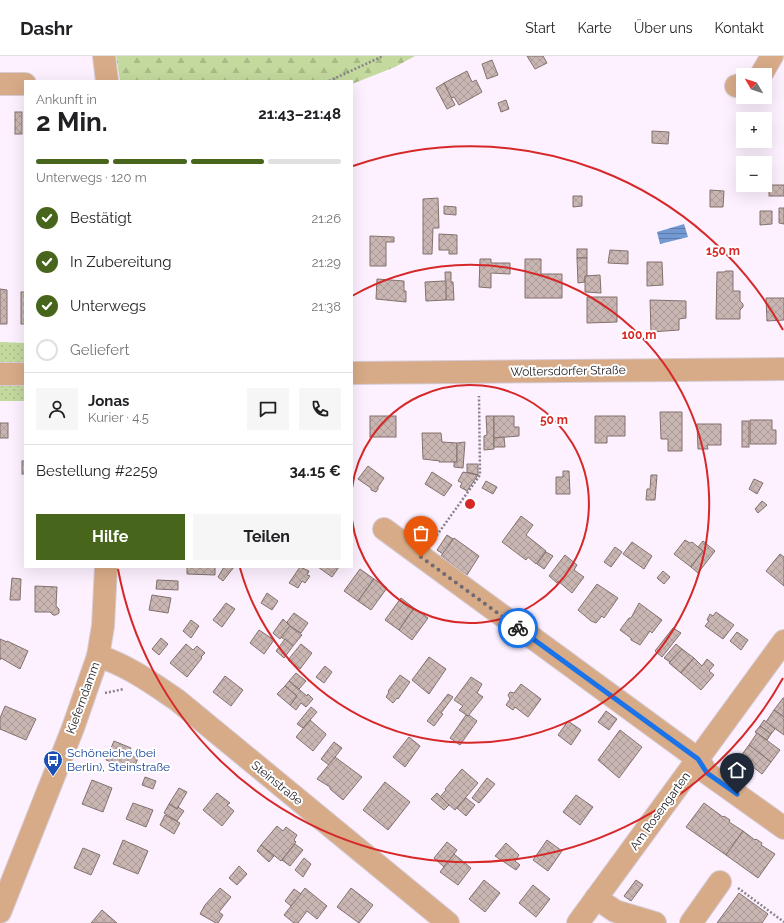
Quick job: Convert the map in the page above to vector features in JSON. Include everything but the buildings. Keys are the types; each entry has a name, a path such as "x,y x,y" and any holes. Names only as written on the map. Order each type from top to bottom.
{"street":[{"path":"104,56 107,80"},
{"path":"764,68 772,56"},
{"path":"0,84 24,84"},
{"name":"Woltersdorfer Straße","path":"353,373 784,369"},
{"path":"0,374 24,374"},
{"path":"384,529 698,759 707,773 780,818"},
{"name":"Kieferndamm","path":"0,912 73,728 98,656 103,626 106,568"},
{"name":"Am Rosengarten","path":"578,923 784,641"},
{"name":"Steinstraße","path":"98,656 123,666 177,700 448,923"},
{"path":"691,923 720,882"},
{"path":"596,898 615,911 655,923"},
{"path":"0,920 4,923"}],"path":[{"path":"331,80 383,56"},
{"path":"421,557 480,475 480,396"},
{"path":"101,694 129,688"},
{"path":"720,882 737,887 784,922"}],"green space":[{"path":"116,56 415,56 395,67 353,84 353,80 120,80"},
{"path":"0,342 24,343 24,401 0,401"}],"water":[{"path":"684,224 688,237 660,244 657,232"}],"way so far":[{"path":"421,557 518,628"}],"place":[{"name":"Schöneiche (bei Berlin), Steinstraße","path":"53,777"}],"route":[{"path":"518,628 698,759 707,773 737,794"}]}
